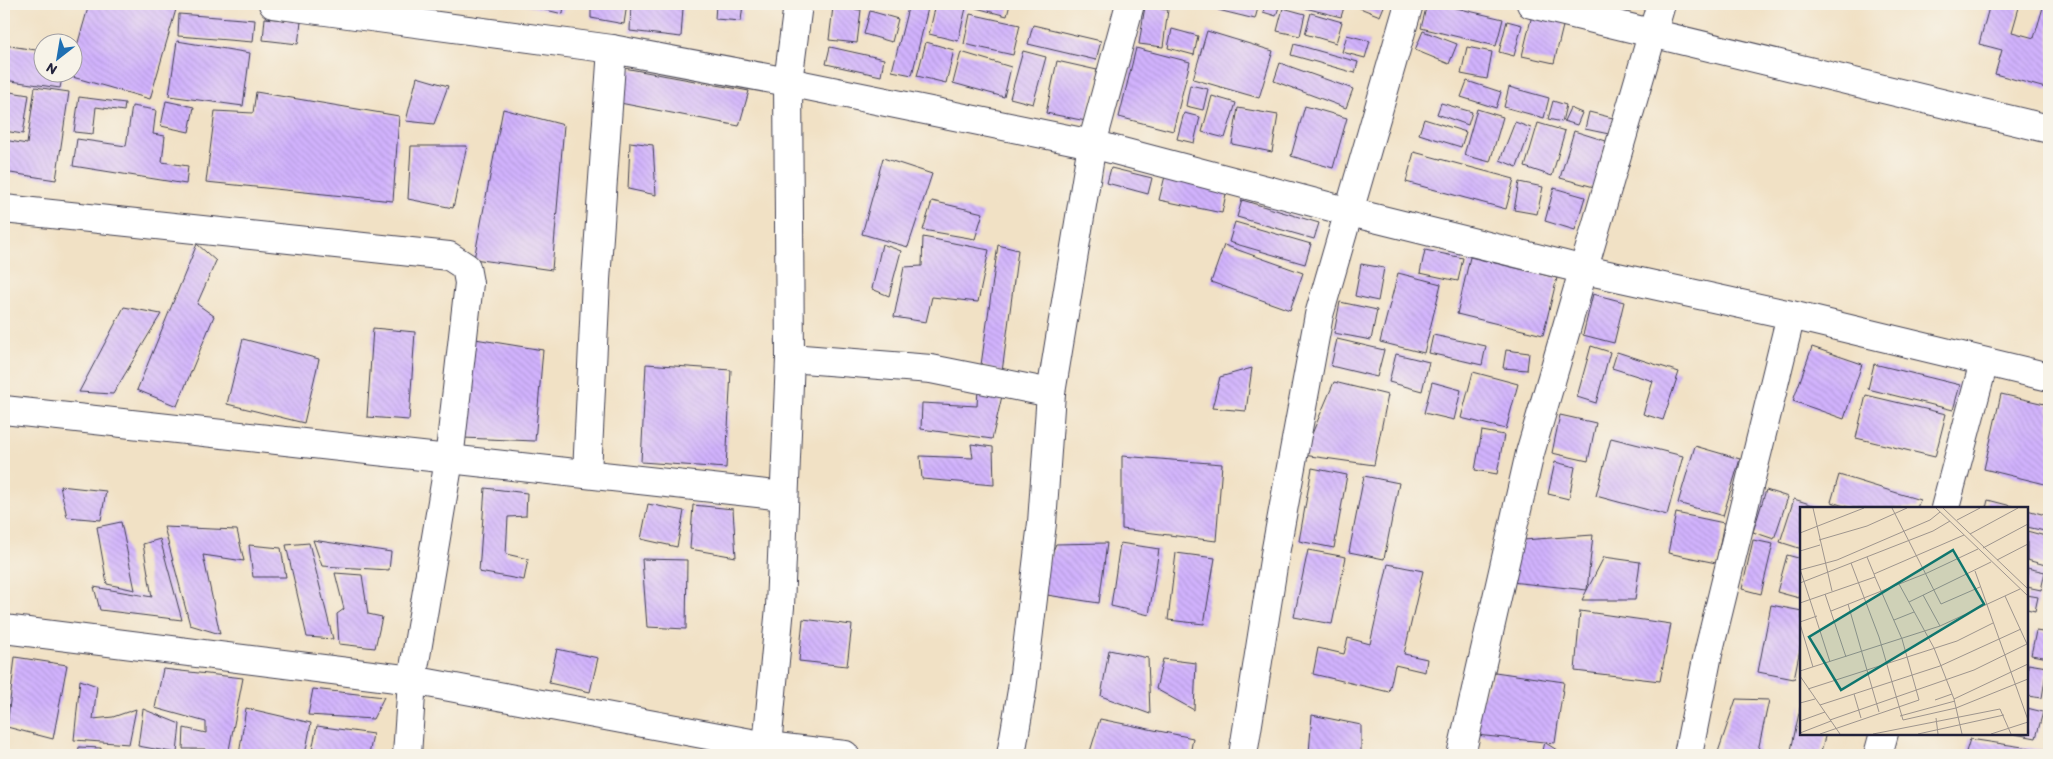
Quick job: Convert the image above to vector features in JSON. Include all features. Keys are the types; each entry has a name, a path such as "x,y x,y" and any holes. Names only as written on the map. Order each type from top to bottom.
{"street":[{"path":"273,4 612,49 788,82 1092,144 1350,212 1585,270 1791,315 2049,377"},
{"path":"767,746 780,607 790,358 788,82 798,4"},
{"path":"1011,755 1022,690 1042,523 1051,393 1092,144 1130,4"},
{"path":"1243,755 1275,554 1319,315 1409,4"},
{"path":"1531,4 2049,129"},
{"path":"1461,755 1530,453 1585,270 1661,4"},
{"path":"587,474 596,280 612,49"},
{"path":"4,210 449,256 466,267 468,283 449,460 412,680 407,755"},
{"path":"1688,755 1708,654 1791,315"},
{"path":"790,358 931,369 1051,393"},
{"path":"1944,507 1984,362"},
{"path":"4,410 784,496"},
{"path":"4,629 412,680 767,746 845,755"},
{"path":"1878,755 1884,734"}],"building":[{"path":"520,4 564,4 563,14"},
{"path":"591,4 627,4 624,24 591,18"},
{"path":"631,4 683,8 681,37 630,31"},
{"path":"716,4 743,4 741,21 715,19"},
{"path":"909,4 929,4 912,75 892,71"},
{"path":"936,4 967,4 958,41 929,34"},
{"path":"977,4 1010,4 1007,16 976,8"},
{"path":"1219,4 1259,4 1255,19 1218,10"},
{"path":"1266,4 1280,4 1276,16 1263,12"},
{"path":"1289,4 1345,4 1341,17"},
{"path":"1350,4 1385,4 1380,16"},
{"path":"1427,4 1439,4 1503,19 1496,46 1421,28"},
{"path":"1990,4 2020,4 2012,32 2034,38 2044,4 2049,4 2049,89 1995,74 2002,50 1979,44"},
{"path":"177,6 150,99 82,80 81,32 88,8"},
{"path":"1145,6 1168,10 1163,47 1139,44"},
{"path":"833,7 861,10 857,43 829,40"},
{"path":"1283,8 1305,14 1300,36 1277,31"},
{"path":"870,11 898,19 892,42 864,34"},
{"path":"1311,13 1342,22 1336,43 1305,34"},
{"path":"179,14 255,20 253,42 178,36"},
{"path":"970,14 1020,25 1013,55 964,44"},
{"path":"1532,15 1564,22 1554,63 1522,56"},
{"path":"265,18 301,22 298,44 263,40"},
{"path":"1507,21 1522,25 1514,56 1499,52"},
{"path":"1033,25 1101,41 1096,60 1028,44"},
{"path":"1172,29 1198,36 1194,55 1168,48"},
{"path":"1207,31 1273,51 1259,98 1193,79"},
{"path":"1423,31 1457,44 1449,64 1415,50"},
{"path":"1347,35 1370,41 1365,58 1342,52"},
{"path":"177,41 250,53 243,106 169,96"},
{"path":"926,42 954,50 946,83 917,76"},
{"path":"1294,44 1358,62 1355,73 1291,55"},
{"path":"4,45 32,49 32,82 61,82 60,88 4,80"},
{"path":"830,47 884,59 881,76 826,64"},
{"path":"1467,47 1492,52 1487,79 1461,74"},
{"path":"1136,48 1190,62 1173,131 1119,117"},
{"path":"1023,51 1046,57 1033,104 1010,98"},
{"path":"961,52 1011,67 1004,97 953,83"},
{"path":"1057,61 1097,70 1086,121 1046,113"},
{"path":"1280,63 1353,89 1346,108 1274,81"},
{"path":"624,68 749,91 739,126 620,103"},
{"path":"417,77 448,86 434,124 406,121"},
{"path":"1467,81 1501,92 1496,108 1461,97"},
{"path":"1190,85 1208,89 1203,110 1186,106"},
{"path":"35,87 69,92 56,180 4,172 4,140 27,144"},
{"path":"1509,87 1549,98 1544,118 1504,107"},
{"path":"4,91 29,95 23,134 4,131"},
{"path":"256,92 399,116 393,201 206,182 215,111 253,113"},
{"path":"1212,96 1236,103 1225,138 1202,132"},
{"path":"79,97 125,103 124,111 96,107 93,134 74,132"},
{"path":"166,101 194,107 189,132 161,126"},
{"path":"1553,101 1566,105 1562,122 1548,119"},
{"path":"1441,103 1472,112 1468,125 1437,114"},
{"path":"132,106 156,110 153,134 165,136 162,162 188,166 186,184 73,166 77,139 126,146"},
{"path":"1305,106 1347,118 1333,168 1291,156"},
{"path":"1238,108 1278,115 1272,152 1232,144"},
{"path":"1570,108 1582,113 1577,125 1564,121"},
{"path":"503,109 564,125 552,270 474,259"},
{"path":"1477,109 1503,117 1490,162 1464,155"},
{"path":"1589,112 1613,118 1609,134 1585,129"},
{"path":"1184,113 1200,117 1194,143 1177,139"},
{"path":"1424,119 1466,132 1461,147 1419,134"},
{"path":"1515,122 1531,128 1517,167 1500,160"},
{"path":"1538,123 1565,131 1552,176 1525,167"},
{"path":"1574,131 1606,141 1594,187 1560,178"},
{"path":"630,142 653,145 656,195 628,189"},
{"path":"411,146 467,146 453,208 408,199"},
{"path":"1414,152 1514,179 1506,209 1406,182"},
{"path":"883,158 932,174 908,247 862,234"},
{"path":"1111,168 1152,178 1148,194 1107,183"},
{"path":"1165,176 1227,189 1222,213 1159,200"},
{"path":"1519,182 1543,187 1537,214 1514,210"},
{"path":"1554,188 1585,197 1575,230 1545,221"},
{"path":"1242,200 1319,223 1314,239 1237,217"},
{"path":"932,201 983,213 975,239 923,230"},
{"path":"1235,222 1311,244 1305,264 1229,242"},
{"path":"923,237 989,250 978,302 932,297 926,322 894,317 904,267 922,266"},
{"path":"197,244 216,261 197,304 214,316 177,406 137,390"},
{"path":"882,244 901,251 889,296 872,289"},
{"path":"998,245 1018,250 1002,372 981,365"},
{"path":"1224,245 1303,273 1290,310 1211,282"},
{"path":"1425,250 1463,258 1458,281 1420,273"},
{"path":"1470,257 1557,278 1543,335 1457,314"},
{"path":"1361,264 1384,268 1378,301 1355,296"},
{"path":"1398,273 1441,284 1424,353 1380,342"},
{"path":"1593,294 1624,302 1614,343 1583,335"},
{"path":"1340,302 1377,310 1371,340 1334,333"},
{"path":"124,307 161,314 113,394 79,392"},
{"path":"373,328 415,332 409,420 367,417"},
{"path":"1433,335 1486,346 1482,365 1429,353"},
{"path":"469,338 543,350 535,441 463,438"},
{"path":"243,339 319,359 304,423 227,404"},
{"path":"1337,339 1384,350 1377,377 1331,366"},
{"path":"1591,346 1610,352 1596,403 1577,397"},
{"path":"1812,347 1862,364 1844,419 1793,401"},
{"path":"1506,350 1529,353 1527,370 1503,368"},
{"path":"1617,352 1679,372 1663,420 1643,414 1653,381 1612,368"},
{"path":"1396,354 1429,362 1422,391 1389,382"},
{"path":"646,364 731,370 726,468 641,462"},
{"path":"1874,364 1960,385 1953,410 1868,389"},
{"path":"1252,368 1246,411 1212,408 1220,377"},
{"path":"1473,372 1518,384 1506,429 1461,418"},
{"path":"1334,382 1388,395 1374,465 1303,455"},
{"path":"1432,382 1461,390 1454,420 1424,413"},
{"path":"978,389 1002,396 992,439 921,429 922,403 977,406"},
{"path":"2001,394 2049,405 2049,485 1984,469"},
{"path":"1866,395 1946,414 1935,457 1856,438"},
{"path":"1560,415 1596,423 1588,461 1552,453"},
{"path":"1482,431 1504,435 1497,474 1475,470"},
{"path":"1611,438 1683,456 1667,515 1596,496"},
{"path":"971,444 993,447 994,485 922,479 920,456 973,458"},
{"path":"1695,446 1740,459 1723,516 1678,503"},
{"path":"1122,456 1222,464 1216,541 1122,529"},
{"path":"1555,462 1575,467 1569,499 1548,494"},
{"path":"1312,468 1347,475 1334,548 1299,541"},
{"path":"1839,475 1920,500 1917,507 1848,507 1831,502"},
{"path":"1364,476 1399,483 1384,559 1349,552"},
{"path":"60,486 106,491 101,520 67,517"},
{"path":"485,488 527,493 526,516 508,517 506,554 528,559 524,580 479,572"},
{"path":"1766,490 1788,497 1774,539 1753,532"},
{"path":"1794,499 1819,507 1800,507 1800,548 1780,542"},
{"path":"1988,500 2015,507 1986,507"},
{"path":"648,504 684,511 677,547 641,539"},
{"path":"693,505 733,509 736,557 690,549"},
{"path":"2028,510 2049,516 2049,532 2028,527"},
{"path":"1676,513 1724,523 1716,563 1668,553"},
{"path":"121,522 135,590 107,584 97,527"},
{"path":"164,527 237,530 244,561 203,555 220,634 190,625"},
{"path":"2028,531 2049,537 2049,566 2028,560"},
{"path":"1593,535 1587,590 1501,581 1523,540"},
{"path":"160,539 182,620 100,610 94,587 152,597 143,544"},
{"path":"313,540 391,552 389,570 322,566"},
{"path":"1753,540 1773,544 1761,594 1742,589"},
{"path":"309,543 333,639 307,637 286,545"},
{"path":"1107,543 1099,603 1034,593 1056,544"},
{"path":"1120,543 1159,549 1149,615 1111,606"},
{"path":"249,545 281,548 286,577 253,577"},
{"path":"1308,550 1346,557 1332,624 1294,617"},
{"path":"1176,553 1215,558 1204,624 1168,620"},
{"path":"1787,555 1800,558 1799,598 1777,592"},
{"path":"1604,557 1640,562 1635,600 1582,600"},
{"path":"642,559 687,560 686,629 647,627"},
{"path":"1388,564 1423,571 1404,654 1427,659 1425,672 1395,665 1389,692 1313,674 1318,648 1344,654 1348,638 1370,644"},
{"path":"2028,568 2045,572 2041,590 2028,587"},
{"path":"335,573 362,575 368,614 382,617 375,648 339,644 337,614 344,609"},
{"path":"2028,595 2038,597 2035,611 2028,609"},
{"path":"1771,605 1800,611 1800,649 1794,679 1758,672"},
{"path":"1580,611 1671,624 1660,681 1575,671"},
{"path":"803,619 852,625 847,666 799,661"},
{"path":"2036,631 2049,633 2049,658 2031,655"},
{"path":"557,649 598,658 590,692 549,683"},
{"path":"1109,650 1148,658 1150,714 1101,696"},
{"path":"15,657 67,665 53,739 7,727"},
{"path":"1163,659 1196,663 1194,710 1156,689"},
{"path":"2028,664 2047,667 2042,698 2028,696"},
{"path":"163,669 243,678 228,755 205,755 205,749 183,749 184,728 206,733 206,722 155,708"},
{"path":"1495,672 1564,682 1555,743 1466,734"},
{"path":"80,680 97,686 93,719 113,717 136,709 129,744 74,740"},
{"path":"313,689 384,697 373,719 308,715"},
{"path":"1736,699 1769,700 1757,755 1717,755"},
{"path":"246,708 311,723 305,755 239,755"},
{"path":"2028,708 2043,712 2036,738 2015,734 2028,734"},
{"path":"143,709 180,724 177,753 138,746"},
{"path":"1800,709 1800,734 1826,734 1820,755 1790,755"},
{"path":"1312,715 1361,725 1361,755 1309,753"},
{"path":"1100,719 1193,738 1190,755 1089,755"},
{"path":"317,726 373,734 369,755 311,755"},
{"path":"1970,739 2049,751 2049,755 1965,755"},
{"path":"1544,742 1565,755 1541,755"},
{"path":"79,747 101,748 101,755 78,755"}]}
